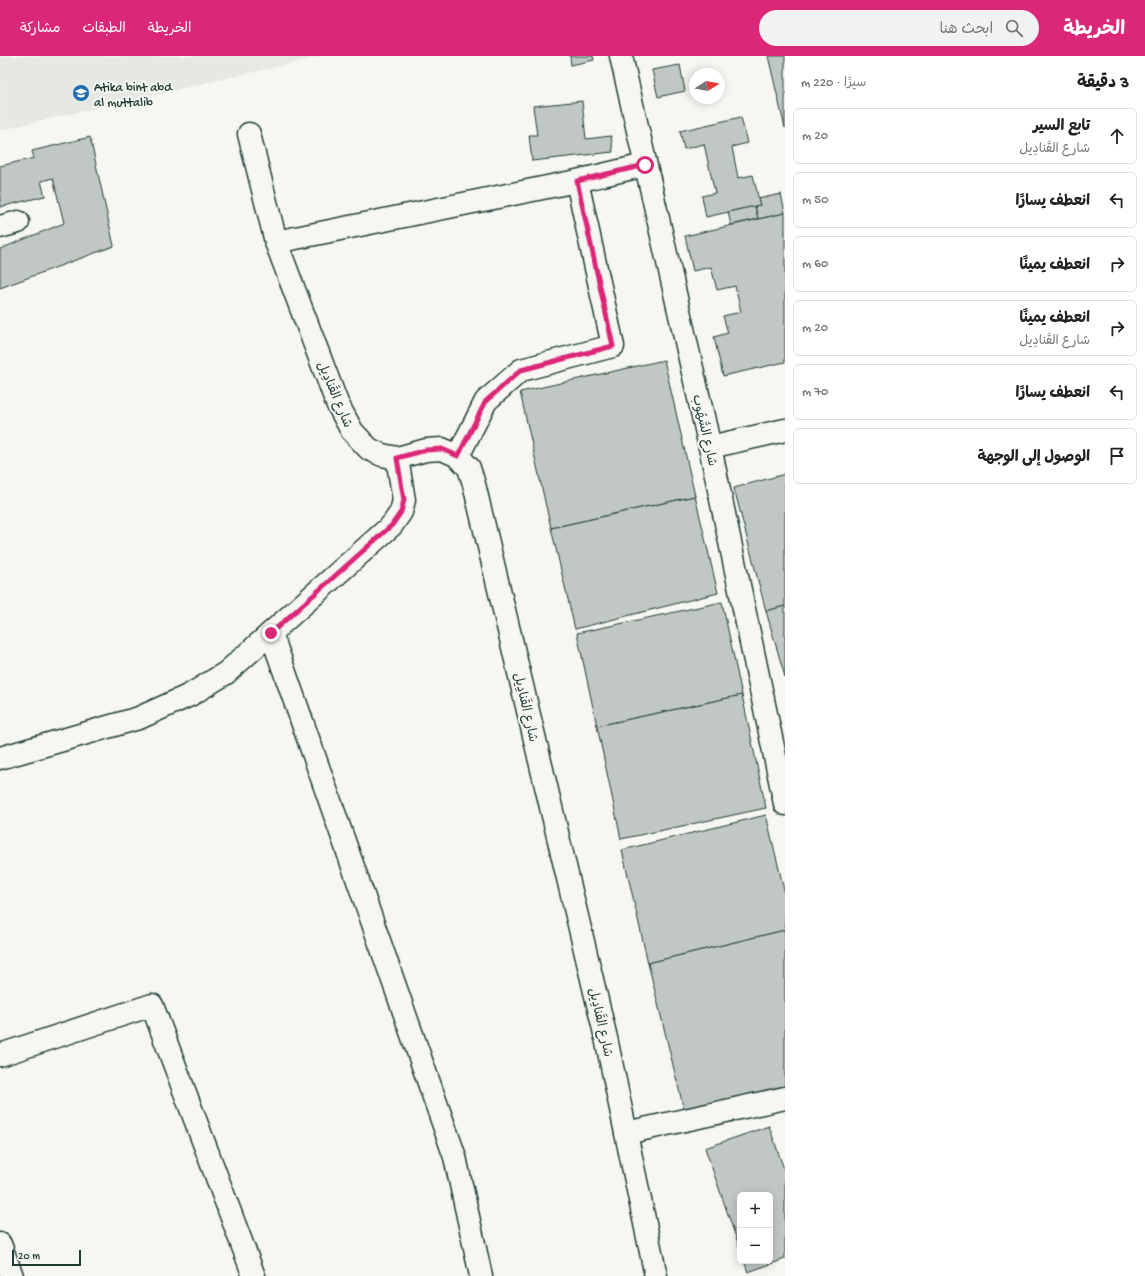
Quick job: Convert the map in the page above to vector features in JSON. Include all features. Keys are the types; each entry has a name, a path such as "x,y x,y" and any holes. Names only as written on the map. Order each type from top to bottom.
{"street":[{"name":"شارع السُّهُوب","path":"621,56 710,447 783,780 785,804"},
{"name":"شارع القَنادِيل","path":"249,134 276,242 338,403 352,431 369,448 382,455 397,458"},
{"path":"276,242 577,181 645,165"},
{"path":"0,758 139,718 190,695 226,673 392,525 401,512 404,500 397,458 426,450 442,449 458,456 486,401 521,370 613,346 577,181"},
{"path":"710,447 785,430"},
{"name":"شارع القَنادِيل","path":"458,456 469,468 474,484 606,1038 656,1276"},
{"path":"271,633 455,1157 481,1276"},
{"path":"0,1055 152,1005 254,1276"},
{"path":"626,1133 785,1098"},
{"path":"0,1244 12,1276"}],"shaded area":[{"name":"Atika bint abd al muttalib","path":"0,56 323,56 0,130"}],"building":[{"path":"570,56 593,56 594,60 571,65"},
{"path":"768,56 785,56 785,128"},
{"path":"680,65 685,91 658,97 652,70"},
{"path":"582,101 586,139 611,136 613,152 532,161 529,135 537,135 533,106"},
{"path":"741,117 747,143 732,147 738,178 753,175 760,205 706,217 702,196 715,193 704,144 684,149 680,131"},
{"path":"90,137 114,246 0,288 0,249 64,223 53,178 41,181 45,196 0,207 0,166 34,158 32,151"},
{"path":"781,194 785,213 758,219 755,206 760,205 758,199"},
{"path":"755,206 758,219 731,225 728,212"},
{"path":"785,213 785,362 723,376 714,337 728,333 723,316 741,312 735,286 717,290 711,267 693,271 685,236"},
{"path":"664,360 695,496 551,528 520,392"},
{"path":"785,474 785,606 766,611 734,488"},
{"path":"695,496 718,593 575,629 551,528"},
{"path":"722,602 742,695 597,726 577,633"},
{"path":"785,606 785,677 766,611"},
{"path":"742,695 766,808 621,839 597,726"},
{"path":"766,815 785,894 785,930 648,963 622,850"},
{"path":"785,930 785,1086 684,1110 648,963"},
{"path":"769,1126 785,1172 785,1259 773,1263 773,1192 737,1192 737,1240 705,1148"},
{"path":"745,1264 771,1264 748,1272"}],"place":[{"name":"Atika bint abd al muttalib","path":"81,93"}],"route":[{"path":"271,633 392,525 401,512 404,500 397,458 426,450 442,449 458,456 486,401 521,370 613,346 577,181 645,165"}]}
